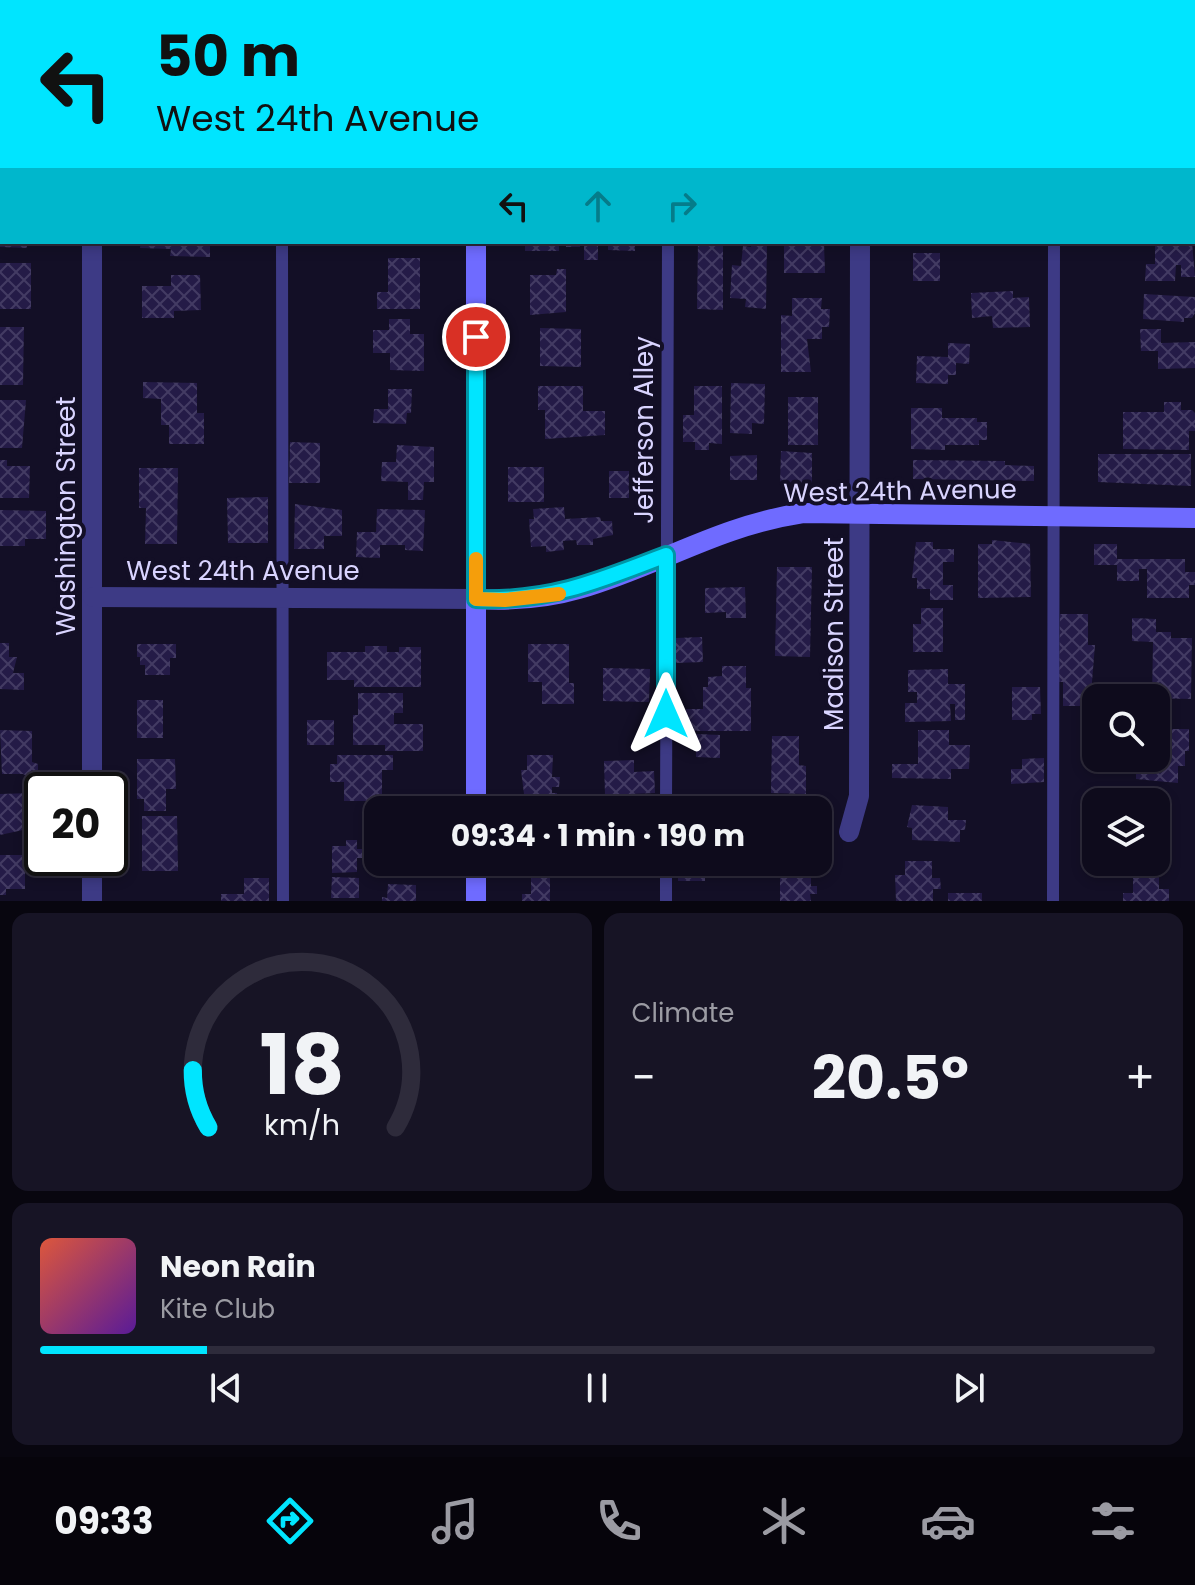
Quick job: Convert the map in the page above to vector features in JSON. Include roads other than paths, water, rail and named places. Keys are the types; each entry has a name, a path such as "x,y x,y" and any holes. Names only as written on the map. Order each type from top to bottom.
{"street":[{"name":"Washington Street","path":"92,244 92,772"},
{"path":"476,244 476,796"},
{"name":"Madison Street","path":"849,832 859,796 860,244"},
{"name":"West 24th Avenue","path":"93,597 532,598 580,589 719,532 765,519 803,513 1195,518"},
{"path":"92,876 92,901"},
{"path":"476,876 476,901"}],"lane":[{"path":"282,244 280,597 283,901"},
{"name":"Jefferson Alley","path":"666,796 668,244"},
{"path":"1053,901 1054,244"},
{"path":"666,876 666,901"}]}
